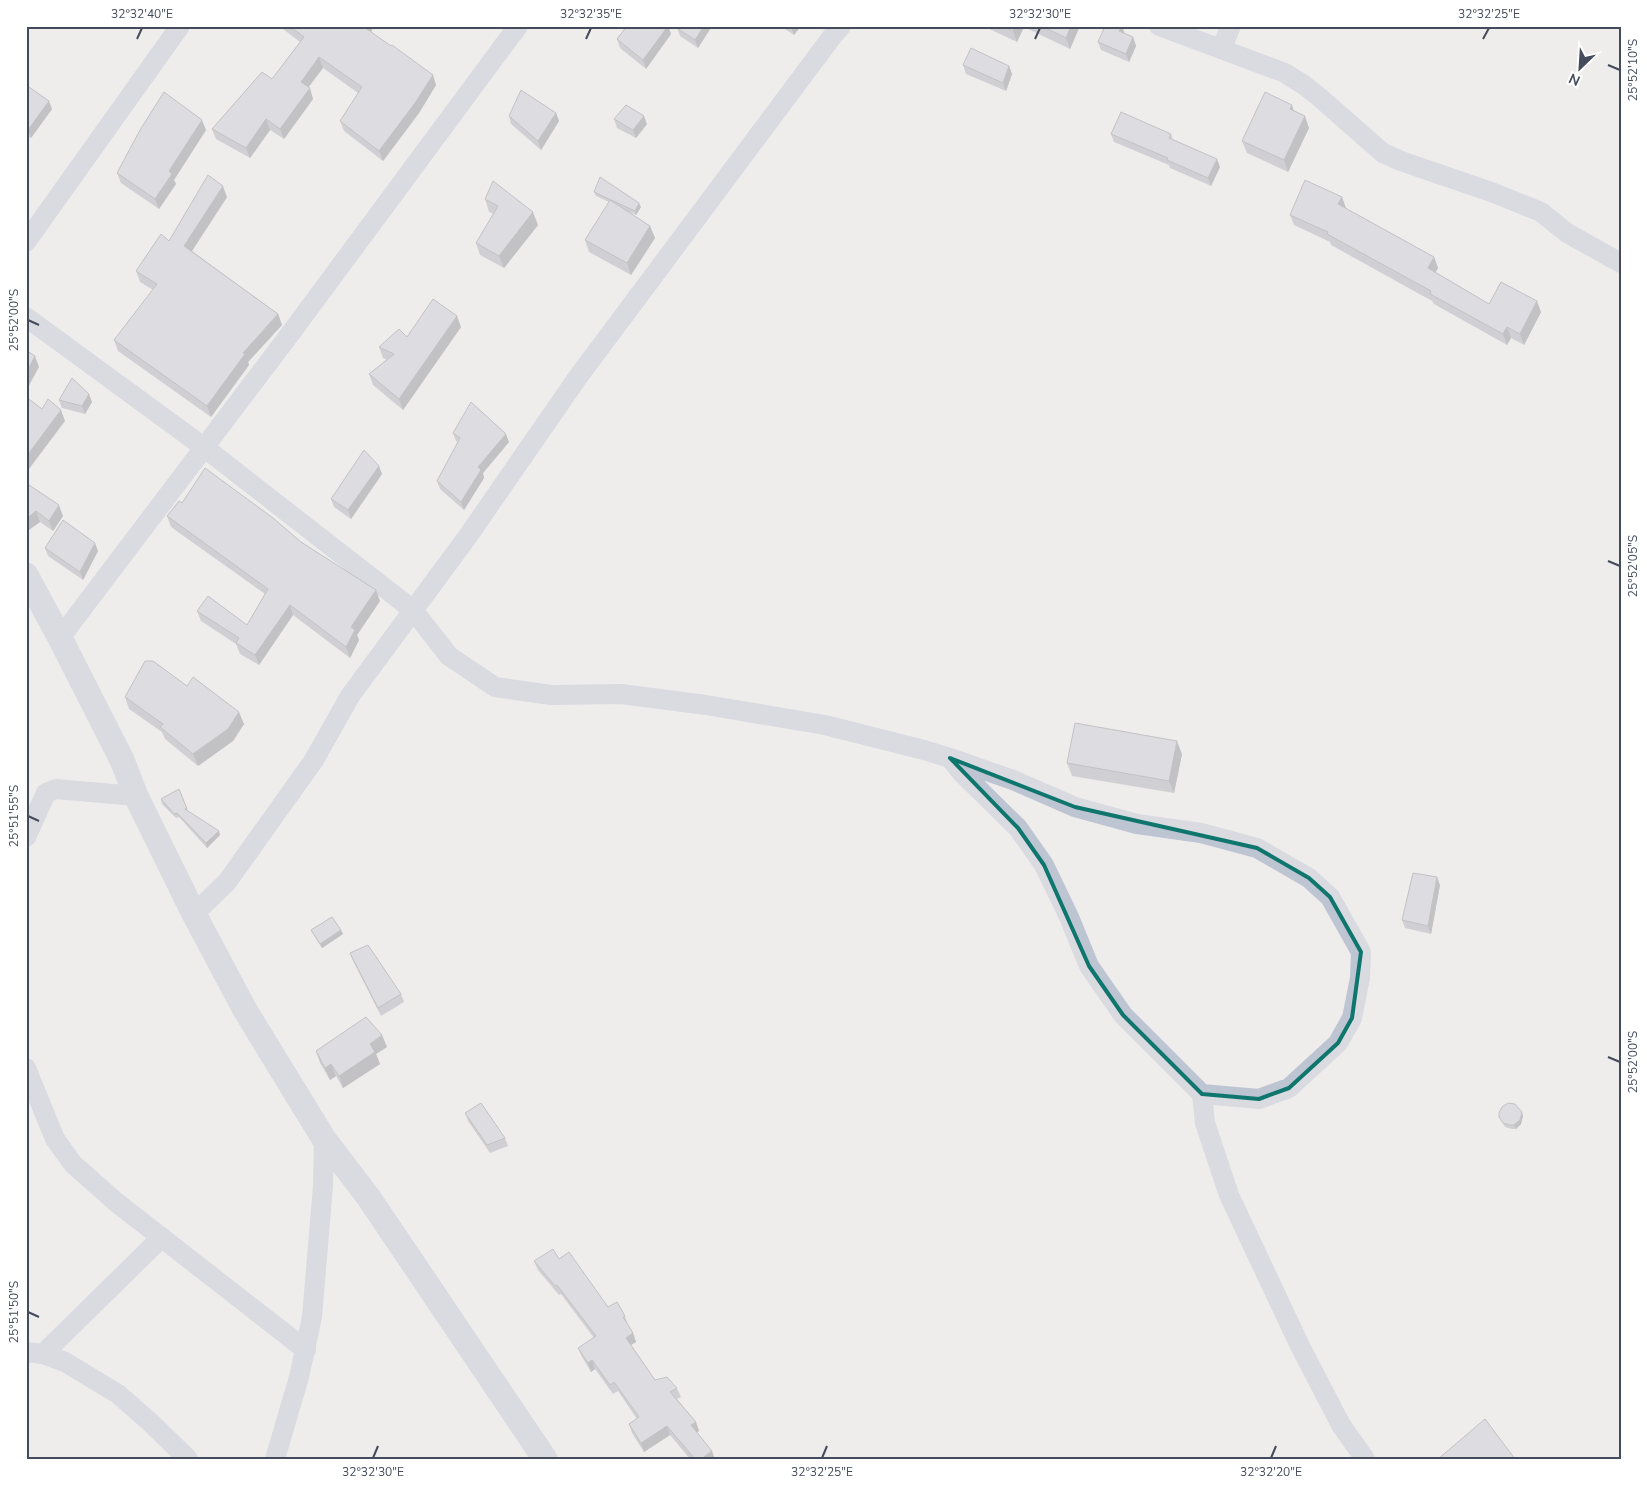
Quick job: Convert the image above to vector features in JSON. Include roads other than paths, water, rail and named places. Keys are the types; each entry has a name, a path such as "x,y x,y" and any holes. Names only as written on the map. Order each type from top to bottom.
{"street":[{"path":"26,242 180,26"},
{"path":"60,638 205,448 518,26"},
{"path":"194,914 228,882 314,760 350,696 474,528 590,362 700,212 841,26"},
{"path":"1159,26 1285,74 1304,85 1383,153 1541,212 1567,233 1621,263"},
{"path":"1221,49 1231,26"},
{"path":"26,317 205,448 413,610 449,656 495,687 551,695 621,694 745,711 825,725 950,758 1013,780 1075,807 1137,824 1201,833 1257,848 1309,878 1330,897 1361,952 1360,978 1352,1018 1338,1043 1289,1088 1259,1098 1202,1094"},
{"path":"26,576 122,760 136,796 194,914 245,1010 324,1139 369,1198 545,1459"},
{"path":"950,758 962,773 1018,828 1044,865 1069,917 1089,966 1123,1015 1202,1094 1205,1123 1229,1194 1300,1346 1337,1416 1366,1459"},
{"path":"26,837 46,794 56,789 136,796"},
{"path":"26,1068 55,1139 64,1154 116,1202 306,1350"},
{"path":"275,1459 306,1350 312,1317 323,1186 324,1139"},
{"path":"35,1353 162,1237"},
{"path":"35,1353 64,1362 118,1394 152,1423 188,1459"}]}
